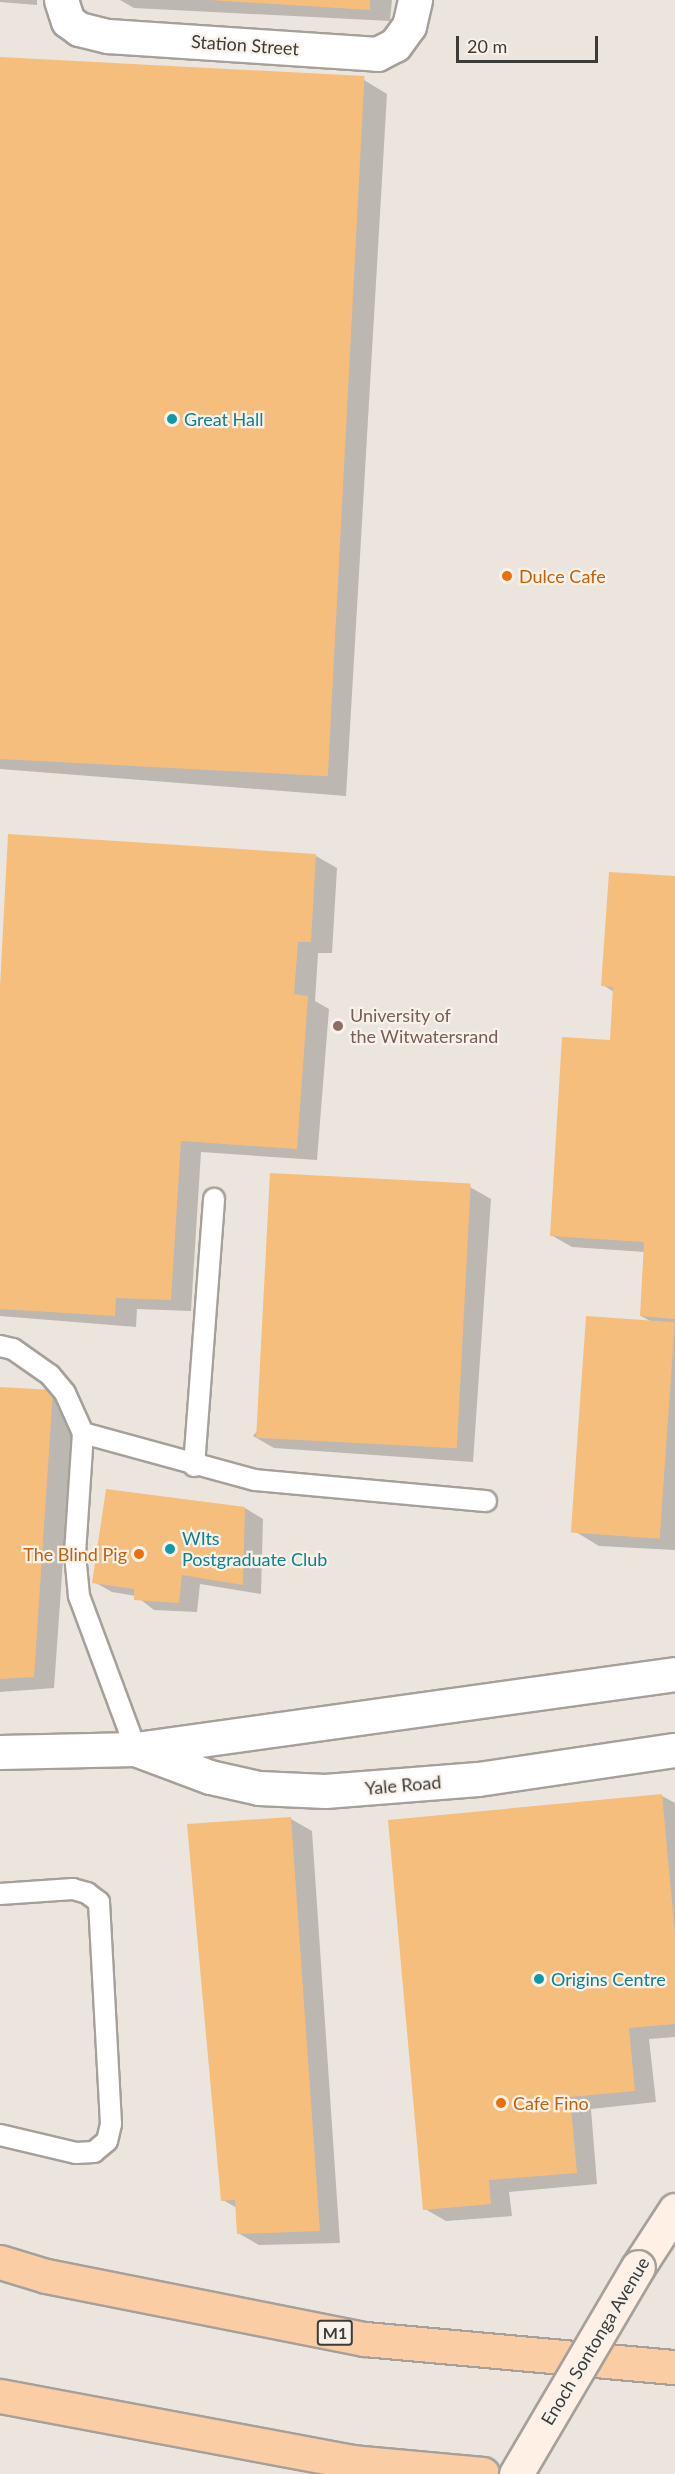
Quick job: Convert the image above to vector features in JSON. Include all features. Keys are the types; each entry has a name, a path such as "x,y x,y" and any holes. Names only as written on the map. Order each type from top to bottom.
{"highway":[{"name":"M1","path":"0,2262 46,2276 365,2339 675,2367"},
{"path":"0,2396 351,2462 482,2474"}],"main road":[{"name":"Enoch Sontonga Avenue","path":"516,2474 638,2267 675,2210"}],"street":[{"name":"Station Street","path":"61,0 68,21 79,29 108,36 377,54 395,45 409,26 415,0"},
{"name":"Yale Road","path":"0,1752 136,1749 675,1674"},
{"name":"Yale Road","path":"136,1749 210,1777 259,1788 325,1791 478,1779 675,1750"}],"lane":[{"path":"194,1466 214,1199"},
{"path":"0,1346 13,1349 50,1375 65,1393 83,1433 75,1554 79,1596 136,1749"},
{"path":"83,1433 194,1466 283,1484 486,1501"},
{"path":"0,1894 73,1889 87,1893 99,1902 111,2124 107,2141 94,2152 76,2153 0,2135"}],"building":[{"path":"209,0 370,0 370,10"},
{"name":"Great Hall","path":"0,57 364,76 328,776 0,759"},
{"path":"8,834 316,854 311,942 298,942 294,994 308,996 297,1149 181,1141 171,1300 116,1298 115,1316 0,1309 0,987"},
{"path":"609,872 675,876 675,1319 640,1316 644,1242 550,1236 562,1037 610,1040 613,987 601,986"},
{"path":"270,1173 471,1184 457,1448 256,1438"},
{"path":"586,1316 675,1322 660,1539 571,1532"},
{"path":"0,1387 53,1390 34,1677 0,1679"},
{"name":"WIts Postgraduate Club","path":"106,1489 245,1507 243,1585 182,1575 179,1603 134,1600 134,1589 92,1583"},
{"name":"Origins Centre","path":"662,1794 675,1934 675,2024 629,2028 635,2091 570,2097 577,2173 489,2180 491,2204 423,2210 388,1820"},
{"path":"291,1817 320,2231 237,2234 235,2200 221,2201 187,1824"}],"place":[{"name":"Great Hall","path":"172,419"},
{"name":"Dulce Cafe","path":"507,576"},
{"name":"University of the Witwatersrand","path":"338,1026"},
{"name":"WIts Postgraduate Club","path":"170,1549"},
{"name":"The Blind Pig","path":"139,1554"},
{"name":"Origins Centre","path":"539,1979"},
{"name":"Cafe Fino","path":"501,2103"}]}
